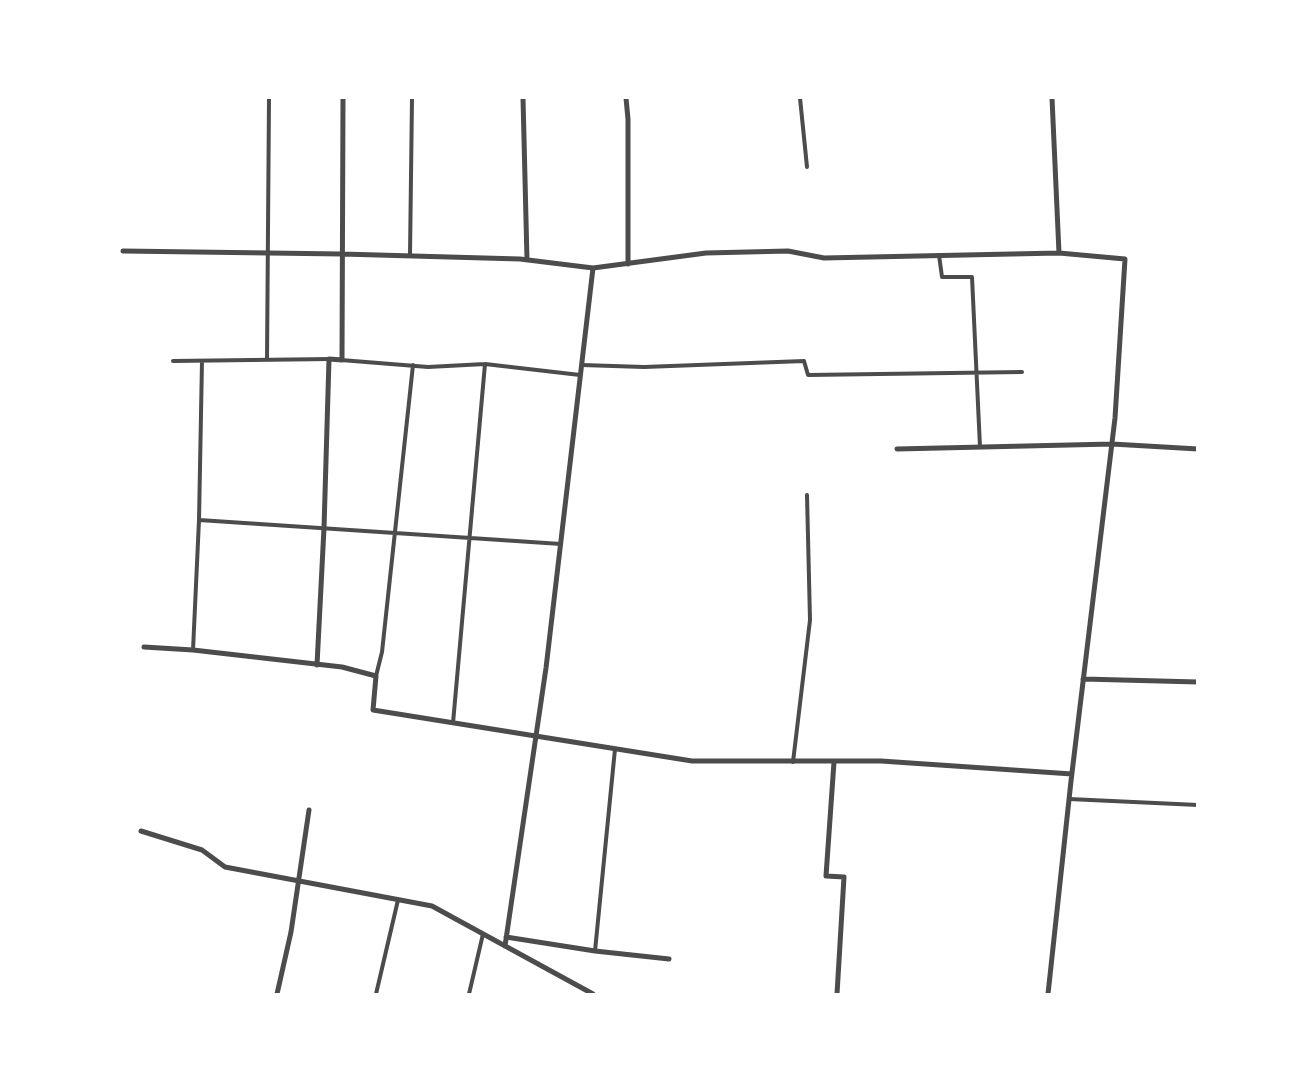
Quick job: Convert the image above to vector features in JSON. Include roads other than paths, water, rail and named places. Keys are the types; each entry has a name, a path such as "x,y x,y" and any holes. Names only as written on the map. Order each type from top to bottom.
{"street":[{"path":"342,360 343,98"},
{"path":"523,98 527,260"},
{"path":"626,98 628,119 628,264"},
{"path":"1052,98 1059,253"},
{"path":"123,251 410,255 527,260 593,268 706,253 779,251 824,258 1059,253 1125,259 1112,444 1069,799 1048,994"},
{"path":"505,946 546,668 593,268"},
{"path":"317,665 324,528 329,359"},
{"path":"896,449 1112,444 1198,449"},
{"path":"144,647 193,650 342,667 376,676 373,710 692,761 882,761 1072,774"},
{"path":"1084,679 1198,682"},
{"path":"834,762 826,876 844,878 837,994"},
{"path":"277,994 291,932 309,810"},
{"path":"141,831 202,850 225,867 432,906 593,994"},
{"path":"506,937 595,951 669,959"}],"lane":[{"path":"267,360 269,98"},
{"path":"410,255 412,98"},
{"path":"800,98 807,167"},
{"path":"939,255 942,277 972,277 980,447"},
{"path":"174,361 329,359 428,367 485,364 580,374"},
{"path":"193,650 199,520 202,361"},
{"path":"582,365 644,367 804,361 808,374 1022,372"},
{"path":"453,723 485,364"},
{"path":"376,676 382,652 412,365"},
{"path":"792,762 810,620 807,495"},
{"path":"199,520 561,544"},
{"path":"595,951 615,749"},
{"path":"1069,799 1198,805"},
{"path":"376,994 398,900"},
{"path":"469,994 483,934"}]}
